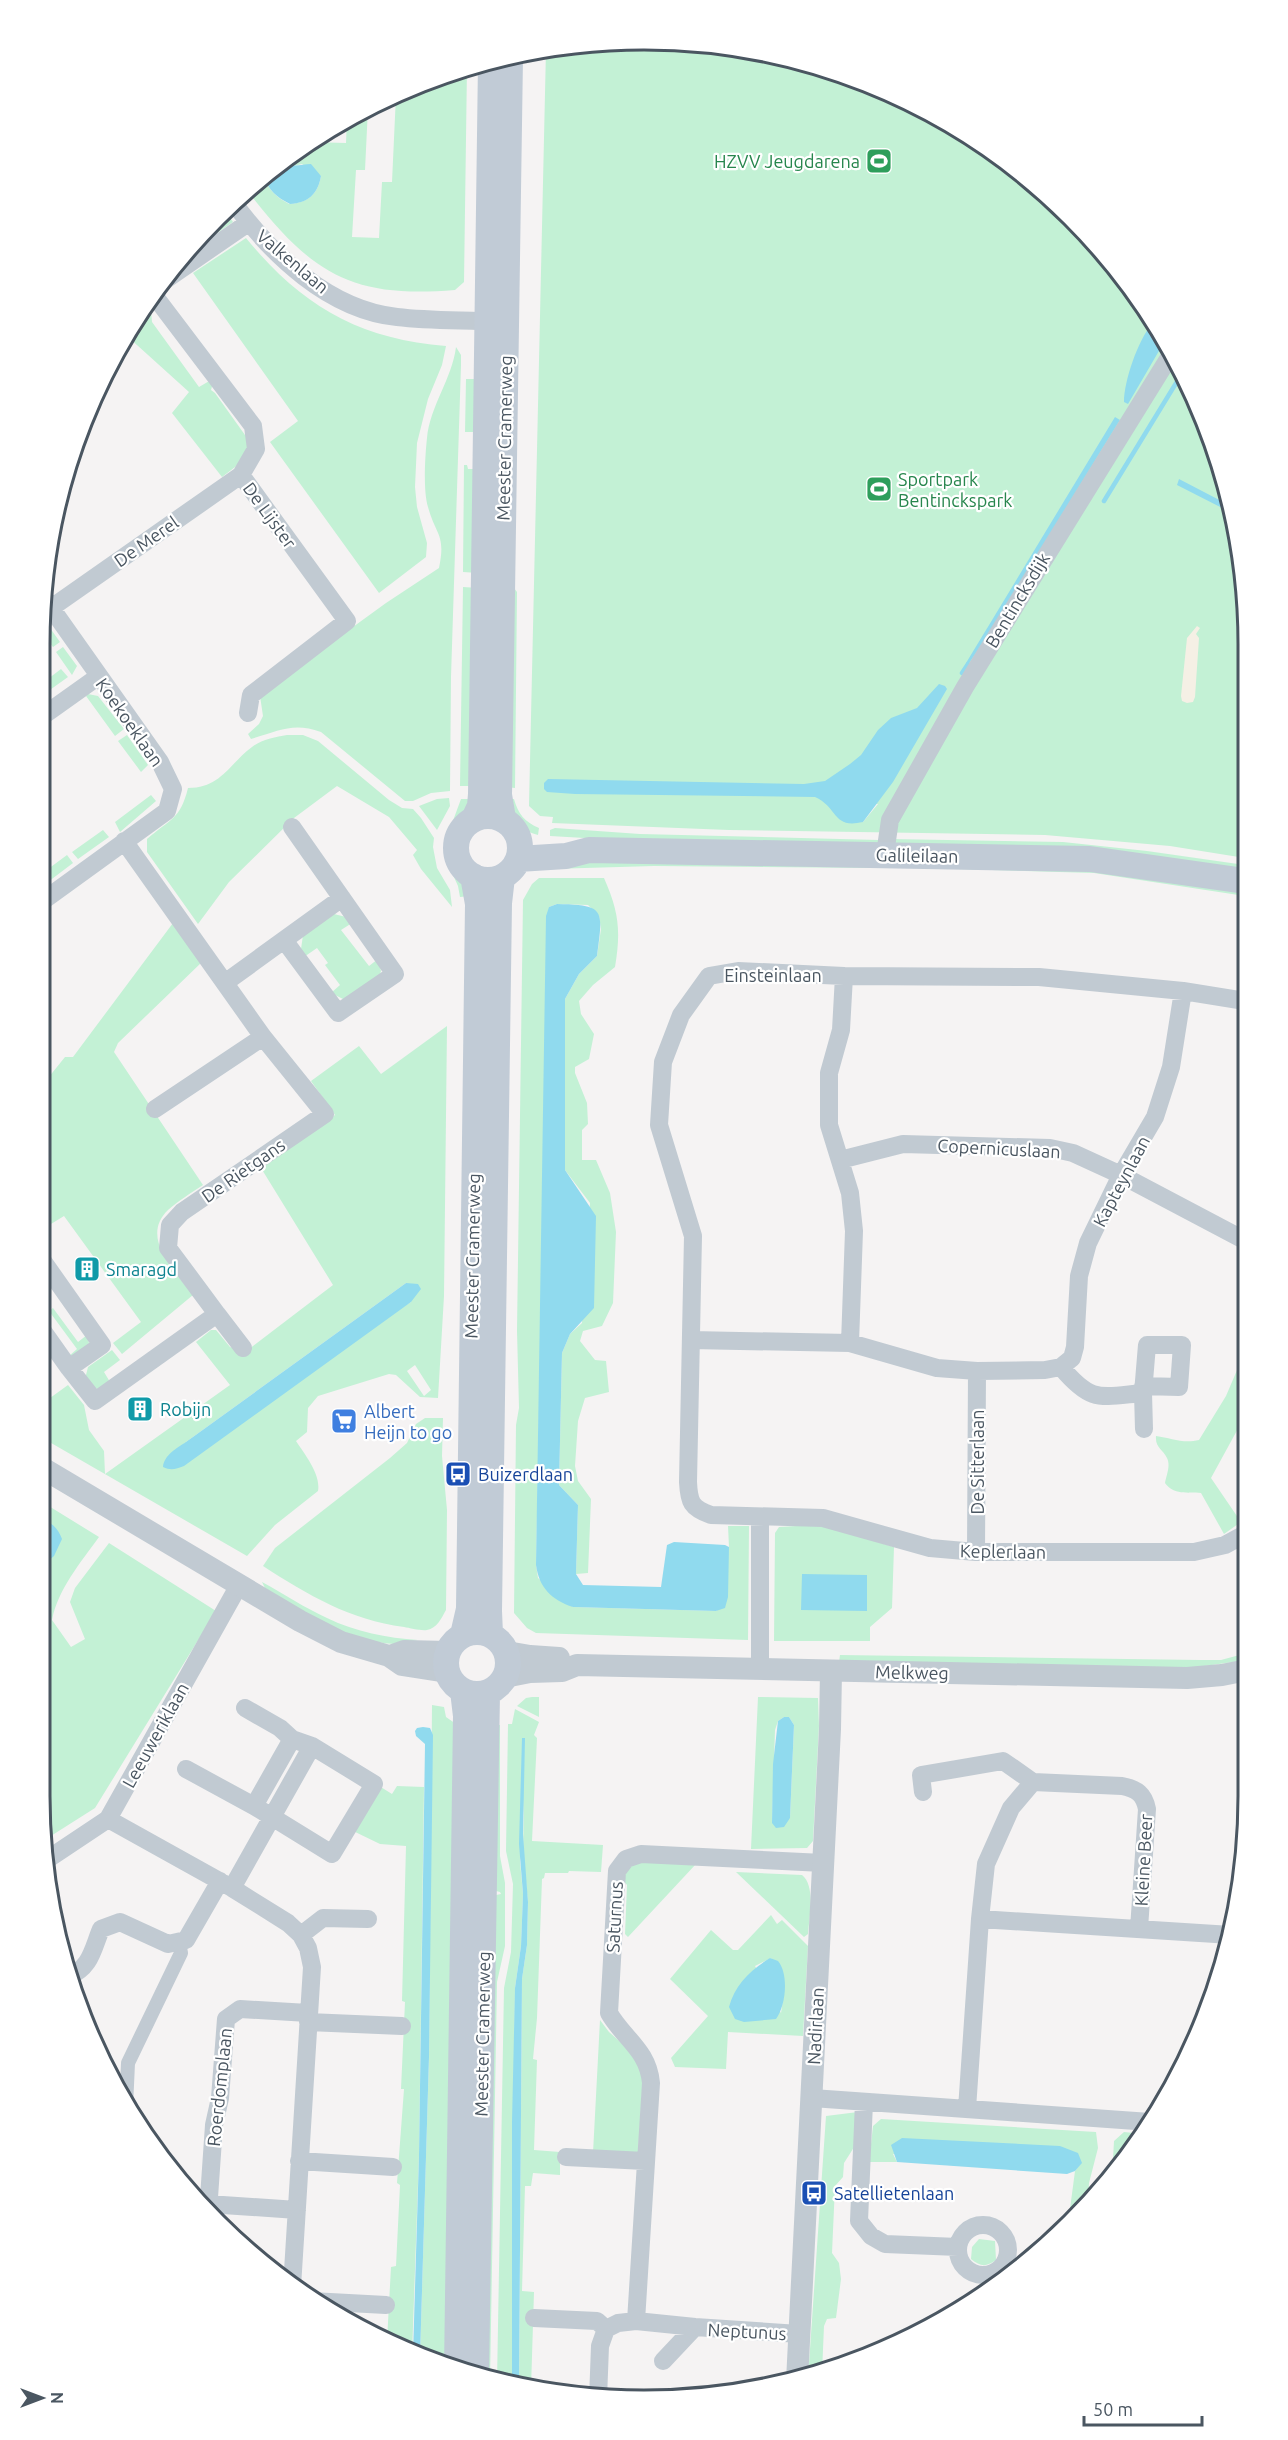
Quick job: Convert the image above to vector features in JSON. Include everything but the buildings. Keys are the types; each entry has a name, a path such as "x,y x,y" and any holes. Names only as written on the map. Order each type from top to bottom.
{"main road":[{"name":"Meester Cramerweg","path":"474,819 480,806 481,794 496,322 510,65"},
{"name":"Meester Cramerweg","path":"491,70 496,322 499,795 503,819"},
{"path":"488,815 503,819 510,824 513,858 488,880 473,876 464,869 458,859 456,848 458,836 464,826 474,819 488,815"},
{"name":"Galileilaan","path":"513,858 566,856 589,850 1090,859 1238,880"},
{"name":"Meester Cramerweg","path":"457,2360 466,1728 489,1600 499,927 513,858"},
{"name":"Meester Cramerweg","path":"473,876 478,904 468,1609 476,1663 476,2366"}],"street":[{"name":"Valkenlaan","path":"239,210 276,251 321,288 353,307 396,317 496,322"},
{"path":"185,267 249,223"},
{"name":"De Lijster","path":"159,301 254,426 256,449 241,475 347,621 251,695 249,713"},
{"name":"Bentincksdijk","path":"885,854 890,820 965,687 1167,361"},
{"name":"De Merel","path":"52,599 241,475"},
{"name":"Koekoeklaan","path":"50,896 167,811 173,789 160,762 51,608"},
{"path":"50,711 99,676"},
{"path":"284,940 338,1013 395,974 292,827"},
{"name":"De Rietgans","path":"124,841 264,1037 325,1114 182,1212 170,1225 168,1248 243,1348"},
{"path":"226,982 342,898"},
{"name":"Einsteinlaan","path":"697,1510 689,1497 688,1482 693,1236 659,1125 663,1062 681,1015 709,976 738,971 844,976 1039,977 1183,991 1238,1000"},
{"path":"844,976 841,1030 829,1073 829,1125 850,1193 854,1232 850,1342"},
{"name":"Kapteynlaan","path":"1061,1367 1072,1358 1075,1347 1079,1276 1088,1243 1121,1175 1155,1117 1171,1067 1183,991"},
{"path":"155,1109 264,1037"},
{"name":"Copernicuslaan","path":"840,1160 903,1144 1050,1148 1073,1153 1121,1175 1238,1237"},
{"path":"50,1271 102,1345 69,1368"},
{"path":"50,1343 95,1401 217,1314"},
{"path":"692,1340 850,1342 937,1368 977,1371 1045,1370 1061,1367 1079,1388 1100,1397 1143,1390 1144,1429"},
{"name":"De Sitterlaan","path":"976,1552 977,1371"},
{"path":"50,1473 300,1621 341,1642 389,1656 404,1651 476,1663"},
{"name":"Keplerlaan","path":"697,1510 711,1515 823,1518 930,1548 976,1552 1194,1552 1225,1545 1238,1538"},
{"path":"760,1516 760,1669"},
{"name":"Leeuweriklaan","path":"53,1856 108,1819 239,1585"},
{"name":"Melkweg","path":"476,1663 530,1672 562,1671 577,1665 1186,1678 1238,1672"},
{"name":"Nadirlaan","path":"797,2370 831,1671"},
{"path":"186,1769 254,1806 332,1854 374,1784 312,1746 292,1739 280,1728 245,1708"},
{"path":"254,1806 292,1739"},
{"path":"77,1973 88,1962 100,1929 120,1923 168,1944 186,1940 272,1817 312,1746"},
{"path":"923,1792 921,1775 1003,1761 1033,1782 1011,1808 986,1864 967,2109"},
{"name":"Kleine Beer","path":"1033,1782 1122,1786 1132,1788 1144,1798 1147,1809 1139,1929"},
{"path":"108,1819 226,1884 288,1923 301,1935 309,1948 312,1967 293,2275"},
{"name":"Saturnus","path":"636,2321 651,2083 650,2068 645,2057 615,2025 609,2013 617,1871 626,1859 641,1854 823,1863"},
{"path":"301,1935 323,1918 368,1919"},
{"name":"Kleine Beer","path":"980,1919 1222,1934"},
{"path":"127,2089 128,2063 181,1953 179,1941"},
{"name":"Roerdomplaan","path":"209,2200 226,2019 240,2009 308,2018 402,2026"},
{"path":"812,2098 1141,2121"},
{"path":"864,2102 859,2221 871,2236 885,2244 958,2247"},
{"path":"566,2157 645,2161"},
{"path":"299,2161 393,2167"},
{"name":"Roerdomplaan","path":"217,2208 297,2211"},
{"path":"333,2302 386,2305"},
{"path":"534,2318 597,2321 606,2329 600,2346 598,2388"},
{"name":"Neptunus","path":"606,2329 618,2323 636,2321 799,2334"},
{"name":"Neptunus","path":"663,2361 695,2327"}],"green space":[{"name":"Sportpark Bentinckspark","path":"605,51 683,51 760,61 798,70 835,81 907,111 941,129 1006,172 1064,224 1116,282 1159,347 1193,416 1207,453 1227,528 1237,605 1238,857 1170,846 1045,835 729,830 552,823 553,817 540,816 529,806 546,58","holes":["824,801 878,804 863,822 834,811"]},
{"path":"467,77 464,282 455,290 418,292 386,290 358,284 334,274 290,241 252,197 267,184 273,193 289,204 307,199 315,193 321,176 302,164 292,165 326,142 346,143 347,129 368,118 365,170 356,170 352,237 379,238 382,182 392,182 396,104"},
{"path":"230,218 233,222 212,237"},
{"path":"246,238 288,282 310,300 334,314 385,336 446,346 442,365 428,399 417,443 415,487 417,507 427,543 426,557 379,593 270,442 298,421 193,273"},
{"path":"151,312 152,322 199,387 211,380 213,383 211,390 245,435 249,432 247,458 222,477 172,413 189,392 133,341"},
{"path":"456,347 461,355 461,365 451,677 450,791 431,793 413,801 405,801 321,732 294,728 251,739 248,734 259,724 263,716 260,696 262,693 386,603 439,568 441,541 431,517 425,492 426,446 432,415 454,359"},
{"path":"466,379 480,379 474,432 465,432"},
{"path":"464,465 467,465 468,469 474,469 478,573 463,572"},
{"path":"463,587 479,588 476,786 460,786"},
{"path":"514,588 517,592 515,788 506,787"},
{"path":"50,629 60,642 53,647 50,643"},
{"path":"63,647 77,666 72,675 56,652"},
{"path":"61,669 68,677 50,690 50,677"},
{"path":"88,694 98,696 124,729 115,736 86,696"},
{"path":"127,735 148,765 141,772 118,741"},
{"path":"287,735 303,735 318,741 389,800 402,808 413,809 434,838 433,847 437,868 450,890 452,907 421,869 413,855 417,850 389,817 337,786 294,818 229,882 198,924 147,852 147,839 178,813 188,788 199,787 217,780 256,744"},
{"path":"151,795 156,801 120,832 115,822"},
{"path":"449,798 450,806 437,830 419,806 437,799"},
{"path":"461,799 475,799 467,817 453,835 451,845 452,859 469,883 471,896 460,897 458,886 444,855 444,845"},
{"path":"507,799 514,799 523,817 539,828 538,835 521,826 514,817"},
{"path":"555,828 640,834 879,840 878,844 654,842 550,836 550,830"},
{"path":"103,830 109,837 78,859 72,852"},
{"path":"891,839 1063,842 1238,864 1238,871 891,845"},
{"path":"67,855 73,863 50,880 50,868"},
{"path":"651,859 879,863 878,868 654,866 550,869 551,863"},
{"path":"889,867 1093,868 1238,889 1238,895 1094,873"},
{"path":"539,878 604,878 616,912 618,943 615,967 593,985 579,1001 581,1014 594,1034 589,1059 575,1067 575,1073 587,1103 588,1124 582,1130 582,1160 596,1160 610,1193 616,1232 613,1303 602,1326 583,1331 580,1341 595,1360 606,1361 609,1392 585,1398 578,1421 575,1466 578,1481 591,1499 588,1573 576,1574 578,1505 559,1485 562,1353 570,1334 582,1323 590,1203 565,1170 565,999 579,974 597,956 601,929 599,916 588,905 557,904 549,907 536,1565 538,1578 573,1607 717,1611 729,1547 728,1526 749,1526 748,1640 536,1633 527,1628 514,1613 516,1425 519,1408 517,1331 523,900 532,884"},
{"path":"334,914 346,917 352,923 341,930 369,966 378,959 381,971 379,978 345,1000 331,993 340,985 325,965 328,963 317,948 304,957 301,949 303,935"},
{"path":"173,923 202,962 118,1043 114,1052 203,1185 168,1210 160,1221 157,1232 163,1254 193,1295 122,1354 113,1343 141,1322 64,1216 50,1223 50,1076 65,1057 73,1057"},
{"path":"447,1026 444,1296 438,1398 420,1397 396,1375 389,1374 318,1396 308,1408 307,1432 296,1441 315,1471 318,1491 275,1525 247,1556 50,1442 50,1398 68,1385 84,1405 89,1430 104,1451 105,1474 230,1385 196,1342 211,1330 216,1330 230,1347 245,1352 333,1285 261,1168 335,1115 311,1081 359,1046 381,1074","holes":["406,1283 411,1302 186,1442","415,1365 431,1390 424,1396 407,1371"]},
{"path":"53,1308 78,1342 87,1335 89,1343 82,1356 69,1356 77,1349 50,1310"},
{"path":"112,1350 120,1360 104,1372 110,1382 99,1389 92,1388 85,1379 88,1367"},
{"path":"1238,1368 1238,1429 1211,1478 1238,1518 1238,1524 1224,1534 1201,1493 1176,1491 1165,1483 1168,1461 1158,1446 1156,1436 1182,1441 1199,1440 1226,1396"},
{"path":"425,1418 443,1418 442,1456 447,1510 446,1610 436,1625 422,1630 366,1619 330,1605 263,1566 275,1548 407,1443 416,1424"},
{"path":"50,1507 99,1537 59,1597 52,1620 71,1647 85,1639 70,1602 75,1588 109,1543 216,1611 95,1808 51,1836"},
{"path":"814,1525 894,1547 892,1608 870,1627 870,1641 774,1641 775,1533 779,1527"},
{"path":"262,1582 338,1623 383,1636 418,1640 400,1644 376,1642 342,1631 265,1588"},
{"path":"840,1655 1221,1660 1238,1655 1238,1661 1191,1668 839,1662"},
{"path":"539,1697 539,1717 517,1706 526,1698"},
{"path":"758,1697 818,1698 819,1726 813,1841 807,1848 751,1849","holes":["789,1717 794,1725 790,1818 772,1823 775,1730 778,1721"]},
{"path":"432,1705 444,1707 446,1717 456,1724 452,2359 420,2347 429,2057"},
{"path":"515,1709 539,1722 534,1735 537,1738 532,1841 603,1845 601,1872 545,1873 542,1879 537,2018 533,2059 537,2060 534,2150 560,2152 560,2175 533,2173 531,2186 525,2186 522,2291 534,2292 531,2380 519,2377 522,1979 527,1945 528,1902 523,1851 524,1799 520,1861 523,1894 521,1946 515,1988 512,2375 497,2372 504,1988 511,1952 513,1884 506,1851 508,1724 512,1724"},
{"path":"492,1725 500,1725 500,1856 505,1883 505,1946 497,1982 490,2370 481,2367 496,1895 501,1894 496,1891"},
{"path":"376,1784 392,1794 397,1786 424,1787 419,2155 412,2343 387,2332 391,2267 396,2266 400,2185 397,2183 404,2089 401,2089 405,2002 402,2001 406,1846 380,1844 349,1829"},
{"path":"638,1862 696,1864 628,1937 625,1934 627,1885 622,1879 626,1869"},
{"path":"736,1872 802,1875 810,1894 808,1934 804,1937"},
{"path":"771,1915 777,1924 782,1920 808,1946 803,2036 728,2032 726,2069 675,2067 671,2058 708,2016 670,1979 711,1930 733,1950 738,1950","holes":["771,1958 784,1993 781,2013 755,1966"]},
{"path":"600,2020 609,2032 641,2060 643,2078 638,2154 593,2153"},
{"path":"858,2112 858,2141 844,2163 843,2177 835,2186 832,2253 839,2263 841,2279 836,2318 827,2319 824,2326 822,2363 809,2367 826,2116"},
{"path":"881,2119 1096,2132 1098,2148 1089,2190 1070,2210 1075,2171 1081,2163 893,2154 897,2162 869,2162 873,2126"},
{"path":"1124,2132 1133,2133 1112,2163 1113,2159 1114,2141"},
{"path":"979,2239 995,2241 996,2260 984,2265 971,2259 972,2247"}],"sand":[{"path":"1197,626 1200,628 1196,634 1199,638 1195,697 1193,702 1187,703 1182,701 1181,696 1187,638"}],"water":[{"path":"311,164 321,176 315,193 302,202 290,204 277,196 268,185 293,165"},
{"path":"1147,331 1160,349 1128,404 1124,402 1129,372"},
{"path":"1115,417 1120,420 965,669 966,663"},
{"path":"1179,479 1221,501 1222,508 1177,485"},
{"path":"939,684 947,689 893,782 863,822 846,823 815,797 575,794 547,792 544,789 544,783 548,779 804,784 825,781 861,755 878,730 891,718 917,708"},
{"path":"557,904 593,908 600,919 597,956 579,974 565,999 565,1170 596,1216 594,1308 570,1334 562,1353 559,1485 578,1505 576,1574 583,1585 661,1587 667,1545 674,1542 725,1545 729,1547 728,1597 725,1608 716,1611 573,1607 553,1597 543,1587 536,1565 546,916 549,907"},
{"path":"406,1283 418,1284 421,1289 411,1302 184,1466 174,1469 163,1467 168,1455 175,1449"},
{"path":"50,1523 62,1539 50,1559"},
{"path":"802,1574 867,1575 867,1611 801,1610"},
{"path":"789,1717 794,1725 790,1818 784,1827 776,1828 772,1823 773,1764 778,1721"},
{"path":"417,1728 430,1728 433,1735 429,2057 420,2347 413,2344 419,2155 425,1744 416,1736"},
{"path":"522,1738 525,1738 523,1834 528,1902 527,1945 522,1979 519,2377 512,2375 512,2122 515,1988 521,1946 523,1894 519,1844"},
{"path":"770,1958 778,1961 785,1982 784,1998 776,2019 744,2022 735,2019 729,2007 735,1991 756,1967"},
{"path":"902,2138 1060,2146 1078,2153 1082,2163 1075,2171 1067,2174 897,2162 891,2145"}],"waterway":[{"path":"1104,501 1177,381"},
{"path":"962,673 968,664"}],"place":[{"name":"HZVV Jeugdarena","path":"879,161"},
{"name":"Sportpark Bentinckspark","path":"879,489"},
{"name":"Smaragd","path":"87,1269"},
{"name":"Robijn","path":"140,1409"},
{"name":"Albert Heijn to go","path":"344,1421"},
{"name":"Buizerdlaan","path":"458,1474"},
{"name":"Satellietenlaan","path":"814,2193"}]}
